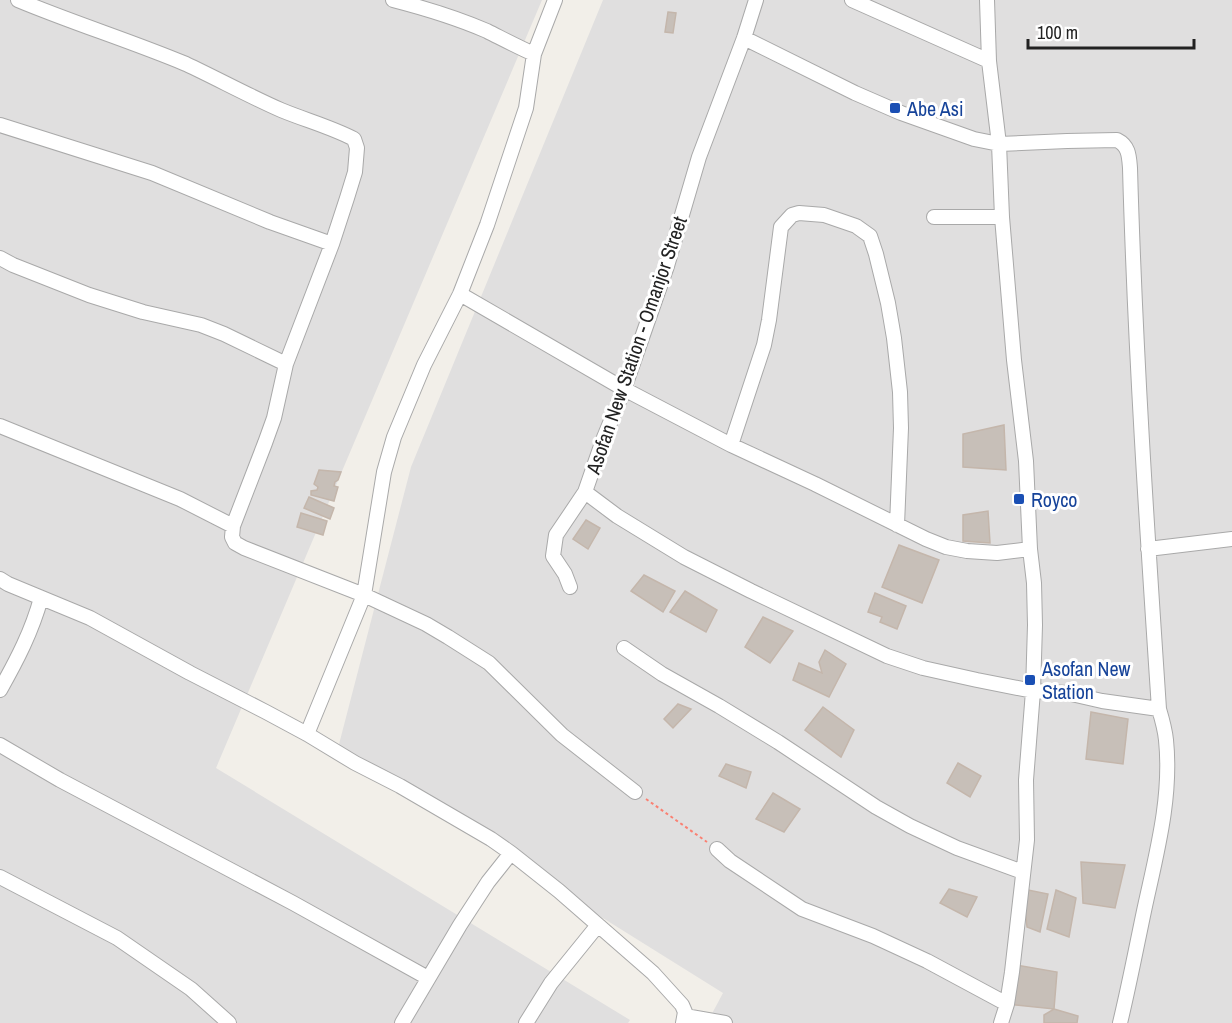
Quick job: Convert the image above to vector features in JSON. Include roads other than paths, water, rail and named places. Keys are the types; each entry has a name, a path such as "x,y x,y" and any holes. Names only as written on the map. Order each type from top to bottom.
{"street":[{"path":"18,0 188,65 240,92 354,139 357,148 354,172 332,244 286,364 274,418 232,526 232,537 235,543 268,558 364,595 426,624 489,663 562,735 635,792"},
{"path":"393,0 421,4 534,54"},
{"path":"307,734 364,595 384,472 394,437 420,374 459,294 487,225 526,108 534,54 555,0"},
{"name":"Asofan New Station - Omanjor Street","path":"756,0 699,157 667,266 585,492 616,516 684,557 887,656 923,668 977,681 1034,691 1067,693 1102,701 1159,709"},
{"path":"852,0 989,61"},
{"path":"987,0 989,61 999,144 1002,217 1014,360 1026,461 1034,594 1034,691 1026,780 1027,840 1012,972 1007,1004 1001,1023"},
{"path":"744,38 855,93 901,113 974,139 999,144 1117,140 1123,143 1129,151 1133,277 1148,549 1159,709 1166,739 1167,779 1159,841 1120,1023"},
{"path":"0,125 152,172 270,222 332,244"},
{"path":"730,445 764,345 781,227 792,215 799,213 824,215 856,226 870,236 888,303 894,338 901,428 897,525"},
{"path":"934,217 1002,217"},
{"path":"0,258 89,295 159,317 201,325 286,364"},
{"path":"459,294 624,388 730,445 897,525 946,546 967,551 997,553 1030,549"},
{"path":"0,426 180,499 232,526"},
{"path":"570,587 565,574 553,556 556,535 585,492"},
{"path":"1148,549 1232,538"},
{"path":"0,579 90,618 307,734 469,826 511,853 559,891 653,974 682,1005 684,1020 725,1023"},
{"path":"0,690 22,651 41,597"},
{"path":"624,648 662,674 768,736 876,807 957,848 1023,872"},
{"path":"0,745 60,780 293,903 428,978"},
{"path":"717,849 730,861 801,909 873,936 1007,1004"},
{"path":"402,1023 488,882 511,853"},
{"path":"0,877 117,938 190,990 229,1023"},
{"path":"526,1023 551,983 598,925"}],"place":[{"name":"Abe Asi","path":"895,108"},
{"name":"Royco","path":"1019,499"},
{"name":"Asofan New Station","path":"1030,680"}]}
